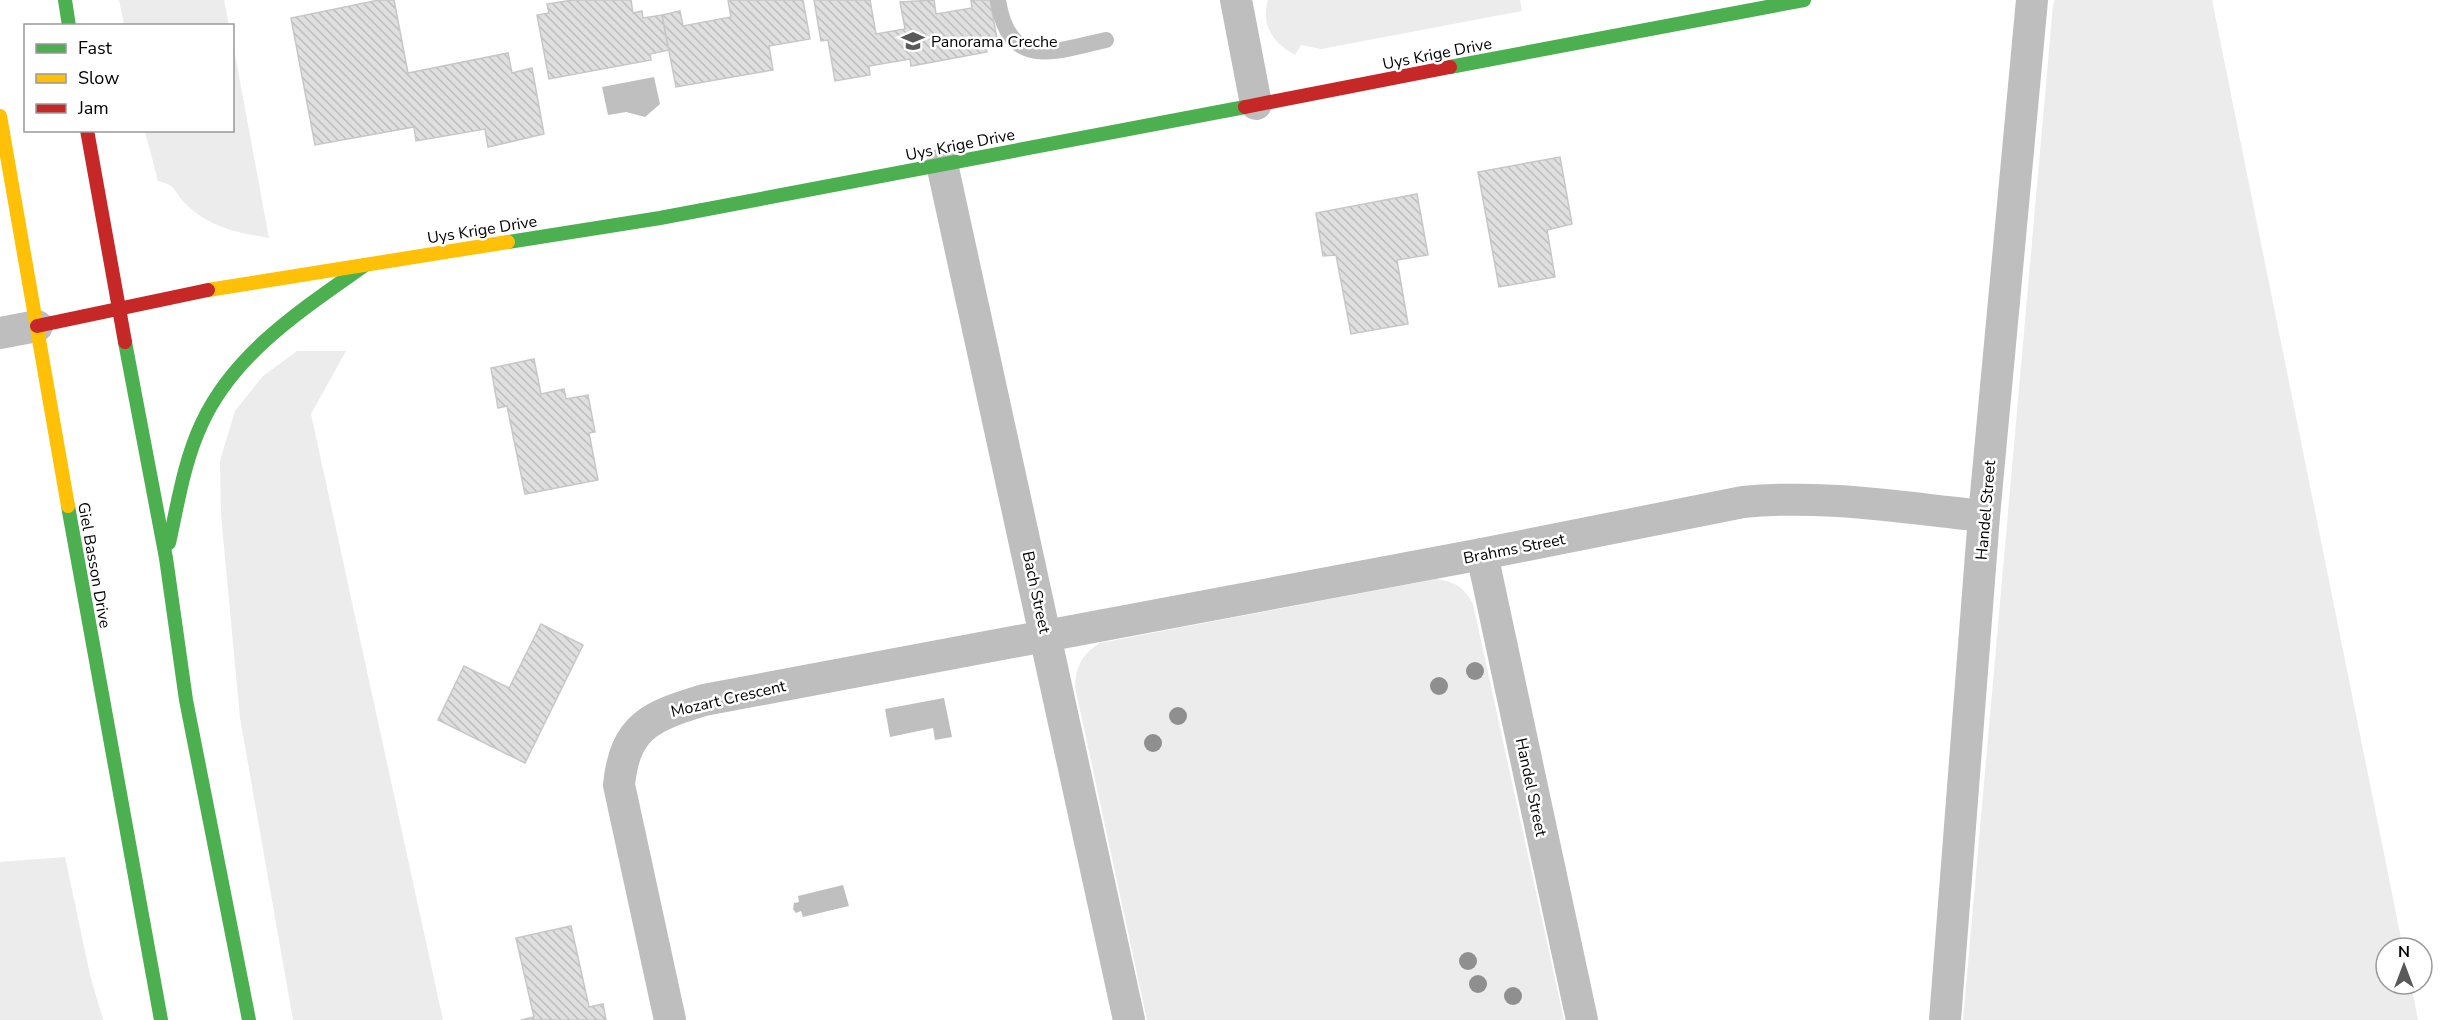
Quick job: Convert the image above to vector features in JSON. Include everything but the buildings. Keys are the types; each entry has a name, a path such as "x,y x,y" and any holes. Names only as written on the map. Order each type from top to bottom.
{"main road":[{"path":"65,0 69,24"},
{"name":"Uys Krige Drive","path":"37,326 195,292 660,218 1804,0"},
{"name":"Giel Basson Drive","path":"0,116 55,437 161,1020"},
{"path":"87,132 166,558 186,699 249,1020"},
{"path":"166,558 189,458 201,424 216,396 248,356 272,333 365,265"}],"street":[{"path":"1236,0 1256,104"},
{"name":"Handel Street","path":"1945,1020 1984,516 2032,0"},
{"name":"Bach Street","path":"942,164 1129,1020"},
{"path":"0,333 37,326"},
{"name":"Brahms Street","path":"1046,635 1482,554 1743,501 1779,498 1820,499 1984,516"},
{"name":"Handel Street","path":"1482,554 1582,1020"},
{"name":"Mozart Crescent","path":"670,1020 619,785 621,762 637,732 661,713 704,700 1046,635"}],"lane":[{"path":"998,0 1000,15 1010,36 1027,49 1043,53 1106,40"}],"shaded area":[{"path":"119,0 224,0 229,24 124,24"},
{"path":"1268,0 1520,0 1522,11 1321,49 1301,45 1295,55 1287,51 1275,39 1267,25"},
{"path":"2055,0 2212,0 2401,936 2374,936 2374,996 2413,996 2418,1020 1963,1020"},
{"path":"234,49 269,238 224,228 203,218 181,199 172,187 158,181 145,132 234,132"},
{"path":"654,77 660,104 645,117 626,112 608,115 602,87"},
{"path":"297,351 346,351 311,414 443,1020 293,1020 240,718 221,515 220,461 235,411 263,376"},
{"path":"1436,579 1458,586 1473,604 1564,1020 1147,1020 1075,687 1077,673 1084,656 1100,643"},
{"path":"944,698 952,737 935,740 933,728 890,737 885,709"},
{"path":"65,857 90,975 103,1020 0,1020 0,862"},
{"path":"843,885 849,906 803,917 801,911 796,913 793,909 794,903 799,902 798,896"}],"traffic: fast":[{"path":"65,0 69,24"},
{"path":"1450,67 1804,0"},
{"path":"508,242 660,218 1245,107"},
{"path":"169,543 191,452 202,423 216,398 252,353 273,334 318,298 365,265"},
{"path":"125,342 166,558 186,700 249,1020"},
{"path":"68,506 161,1020"}],"traffic: slow":[{"path":"0,116 68,506"},
{"path":"208,290 508,242"}],"traffic: jam":[{"path":"1245,107 1450,67"},
{"path":"87,132 125,342"},
{"path":"37,326 208,290"}],"place":[{"name":"Panorama Creche","path":"913,41"}]}
